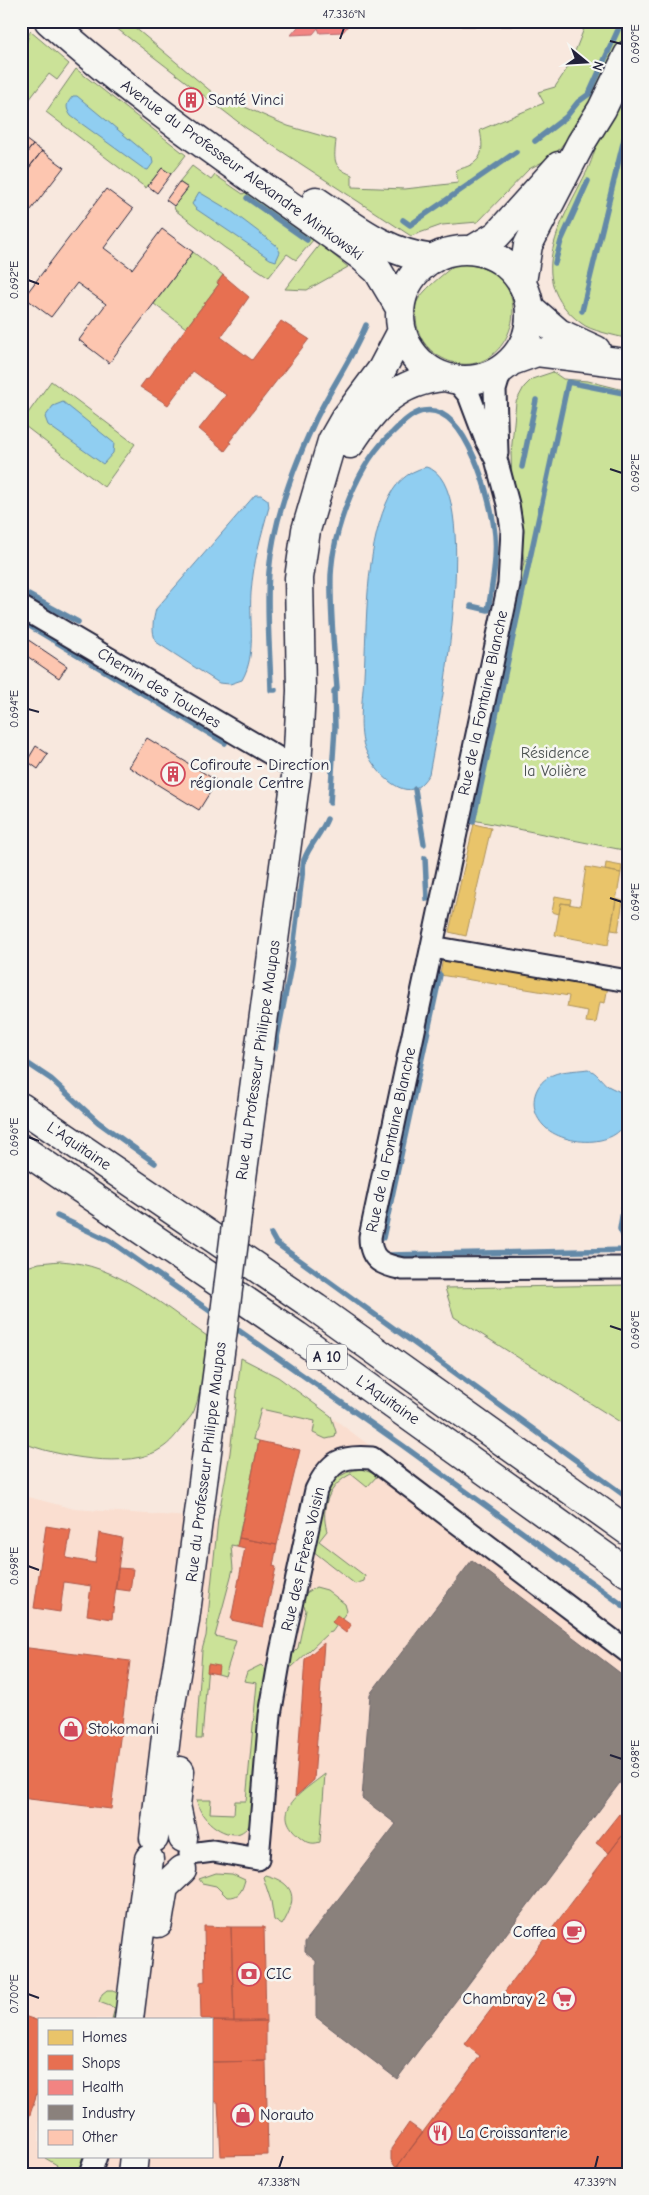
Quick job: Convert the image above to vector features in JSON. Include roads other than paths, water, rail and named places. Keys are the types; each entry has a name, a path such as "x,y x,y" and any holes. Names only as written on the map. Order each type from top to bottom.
{"main road":[{"name":"Avenue du Professeur Alexandre Minkowski","path":"49,21 80,49 209,150 361,256 378,271 401,320"},
{"name":"Avenue du Professeur Alexandre Minkowski","path":"74,21 191,114 374,240 404,254 433,259"},
{"path":"522,282 528,245 581,143 602,109 628,55"},
{"path":"472,250 497,235 581,143"},
{"path":"507,366 527,337 530,308 522,282 513,270 501,260 472,250 458,250 433,259 420,268 410,280 404,293 401,320 408,346 417,359 429,370 450,379 479,379 538,352 626,364"},
{"path":"530,308 559,333 626,364"},
{"name":"Rue du Professeur Philippe Maupas","path":"129,2018 167,1728 185,1620 297,769 301,691 299,578 306,530 332,441 344,420 382,370 401,320"},
{"name":"Rue du Professeur Philippe Maupas","path":"315,501 359,430 383,402 404,387 418,381 450,379"},
{"name":"L'Aquitaine","path":"21,1107 316,1308 628,1531"},
{"name":"L'Aquitaine","path":"21,1148 297,1336 628,1573"},
{"name":"Rue du Professeur Philippe Maupas","path":"185,1620 183,1746 176,1805 185,1854"},
{"path":"172,1832 185,1854 176,1873 162,1873 152,1865 152,1849 160,1834 172,1832"},
{"path":"148,2018 164,1887 185,1854"},
{"path":"118,2158 118,2174"},
{"path":"132,2174 134,2158"}],"street":[{"name":"Rue de la Fontaine Blanche","path":"496,459 498,438 495,390 507,366"},
{"name":"Rue de la Fontaine Blanche","path":"450,379 469,395 486,440 496,459 508,504 512,530 509,584 372,1228 370,1249 376,1259 388,1266 403,1269 628,1268"},
{"name":"Chemin des Touches","path":"21,607 297,769"},
{"path":"432,947 628,981"},
{"name":"Rue des Frères Voisin","path":"185,1854 213,1851 258,1859 270,1715 281,1652 316,1490 322,1477 332,1465 342,1458 372,1458 628,1652"},
{"path":"90,2174 95,2158"}],"water":[{"path":"73,96 77,96 152,158 153,163 148,170 71,116 67,106"},
{"path":"199,192 231,211 276,245 280,252 276,261 270,259 196,209 192,204"},
{"path":"63,402 114,443 113,453 103,464 48,425 45,417 53,406"},
{"path":"426,467 444,482 453,514 456,558 453,608 448,660 429,774 418,787 406,789 385,778 373,764 363,743 361,714 368,588 374,544 386,504 393,490 402,480 412,472"},
{"path":"255,495 261,495 268,500 269,507 252,582 251,649 249,660 242,680 230,684 219,683 156,642 153,629 154,618 156,609"},
{"path":"588,1069 594,1072 608,1086 625,1095 628,1102 628,1110 625,1123 618,1132 606,1138 593,1141 579,1141 552,1133 543,1125 534,1107 535,1094 538,1088 551,1075"}],"waterway":[{"path":"535,141 566,117 578,102 589,94 622,21"},
{"path":"582,311 628,123"},
{"path":"403,220 410,225 516,152"},
{"path":"555,263 561,241 588,181"},
{"path":"247,198 307,240"},
{"path":"275,690 271,690 268,587 271,553 279,515 299,458 314,423 366,325"},
{"path":"473,822 568,382 628,394"},
{"path":"522,467 536,400"},
{"path":"330,803 335,727 334,691 337,688 331,575 337,537 342,517 359,478 369,461 380,445 411,416 419,412 439,412 452,422 464,438 474,458 489,501 495,535 495,554 488,610 471,606"},
{"path":"21,591 78,622"},
{"path":"21,621 225,743"},
{"path":"415,789 424,844"},
{"path":"275,1048 291,966 304,860 327,819"},
{"path":"425,858 427,899"},
{"path":"383,1238 440,975"},
{"path":"21,1059 51,1079 98,1122 155,1163"},
{"path":"628,1180 620,1229 628,1245"},
{"path":"57,1216 110,1241 217,1316"},
{"path":"271,1234 276,1243 628,1498"},
{"path":"389,1255 628,1250"},
{"path":"231,1325 402,1445 628,1609"}],"place":[{"name":"Santé Vinci","path":"191,100"},
{"name":"Cofiroute - Direction régionale Centre","path":"173,774"},
{"name":"Stokomani","path":"71,1729"},
{"name":"Coffea","path":"574,1932"},
{"name":"CIC","path":"249,1974"},
{"name":"Chambray 2","path":"564,1999"},
{"name":"Norauto","path":"243,2115"},
{"name":"La Croissanterie","path":"440,2133"}],"park label":[{"name":"Résidence la Volière","path":"555,762"}]}
